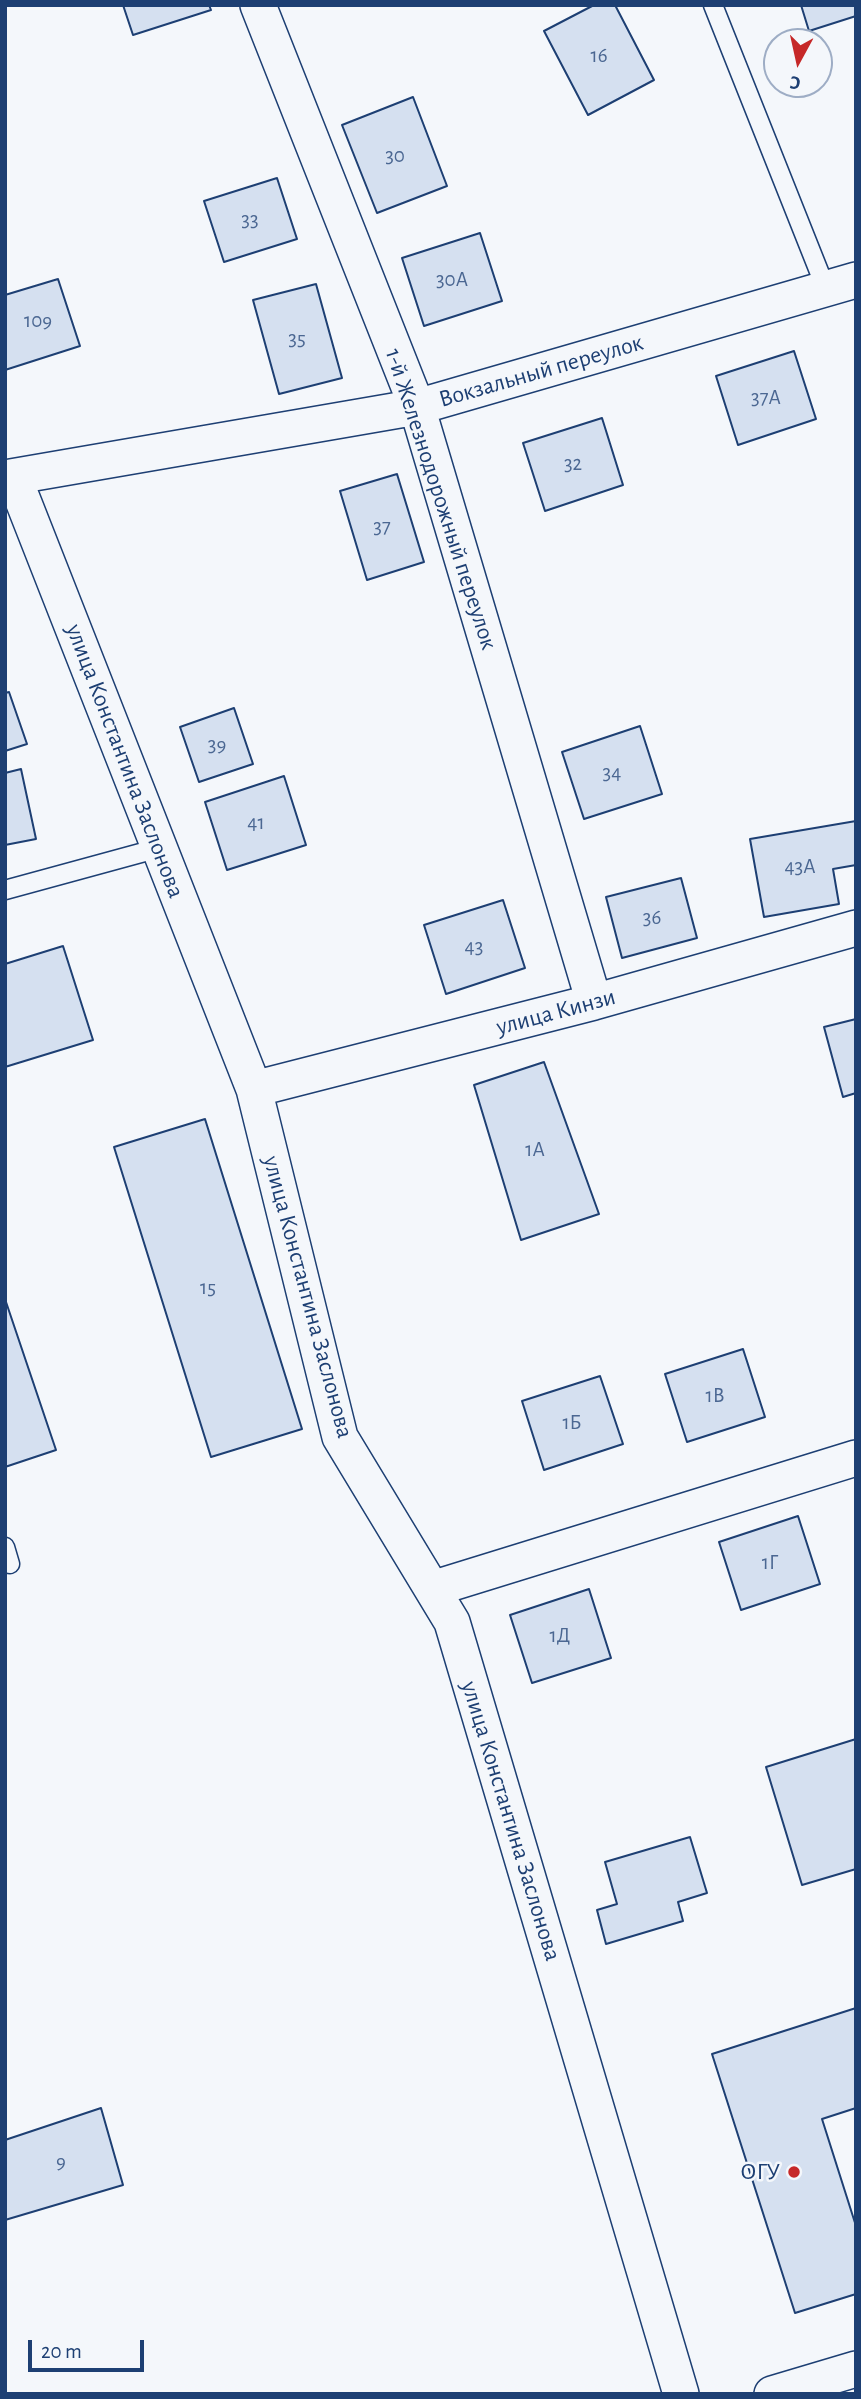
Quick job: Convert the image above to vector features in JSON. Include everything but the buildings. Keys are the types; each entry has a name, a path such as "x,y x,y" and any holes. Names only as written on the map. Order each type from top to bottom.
{"street":[{"name":"1-й Железнодорожный переулок","path":"258,5 417,407 594,1002"},
{"name":"Вокзальный переулок","path":"10,478 417,407 841,284"},
{"name":"улица Константина Заслонова","path":"10,478 254,1089 340,1437 452,1622 681,2394"},
{"name":"улица Кинзи","path":"254,1089 594,1002 856,928"},
{"path":"432,1589 856,1458"},
{"path":"772,2394 856,2369"}],"lane":[{"path":"713,5 841,284"},
{"path":"5,890 159,848"}],"place":[{"name":"ОГУ","path":"794,2172"}]}
